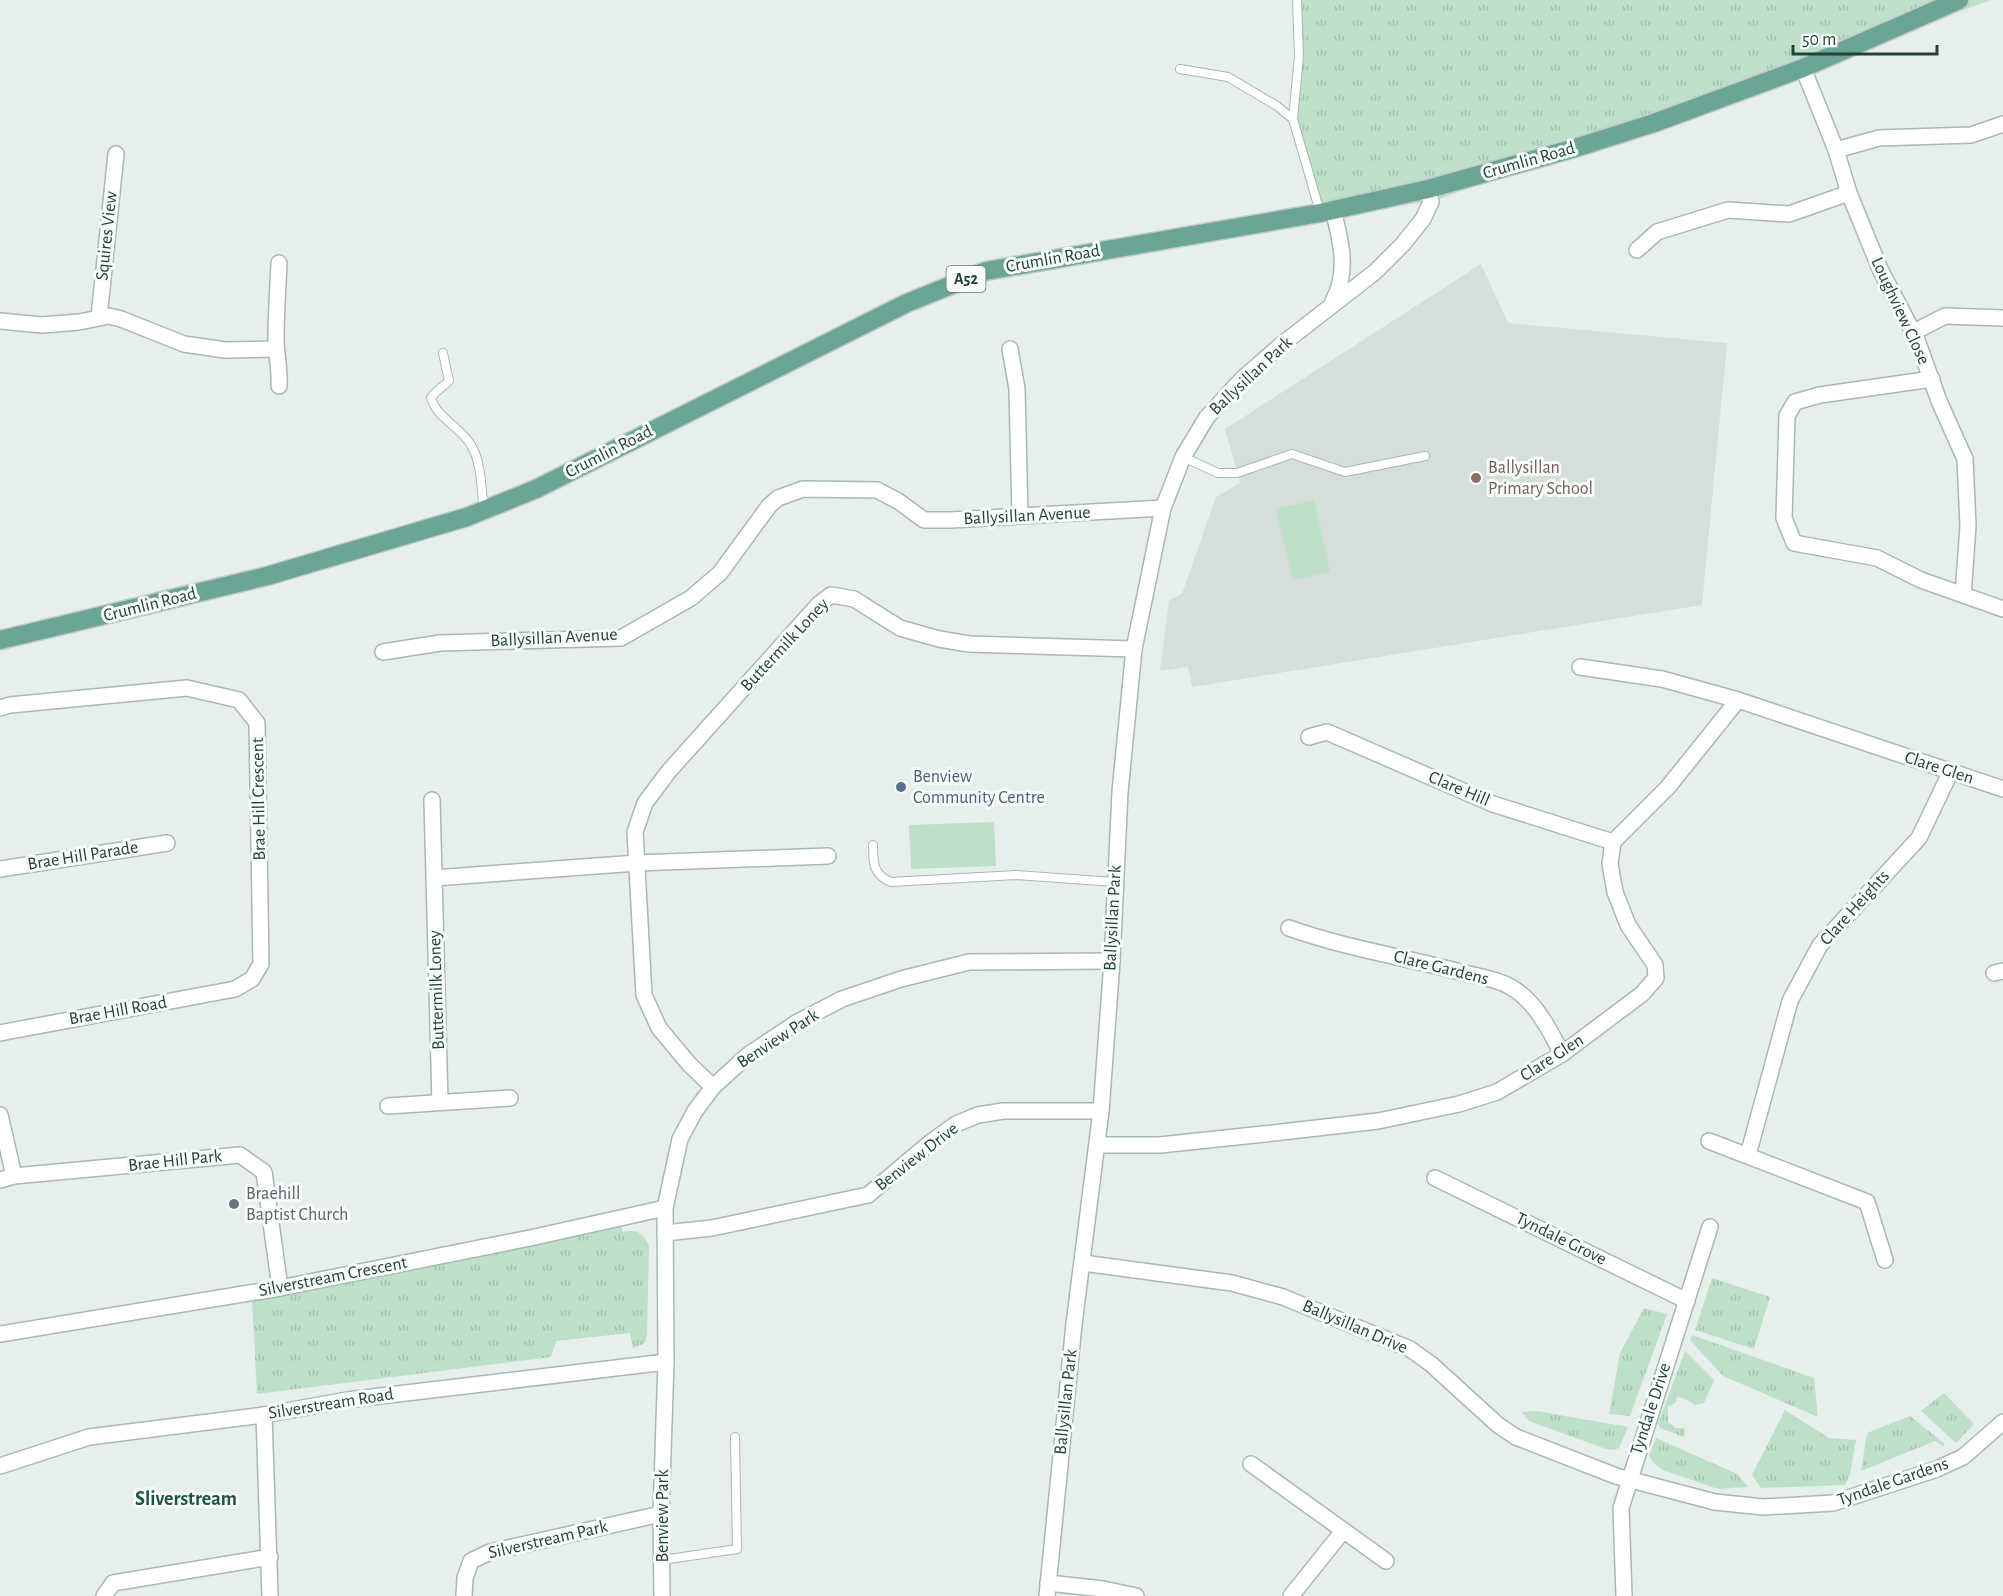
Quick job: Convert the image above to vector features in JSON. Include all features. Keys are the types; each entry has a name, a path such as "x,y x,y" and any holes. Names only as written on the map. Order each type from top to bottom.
{"main road":[{"name":"Crumlin Road","path":"0,640 267,576 467,517 536,489 907,303 986,271 1326,212 1428,189 1575,148 1654,123 1803,68 1959,0"}],"street":[{"name":"Loughview Close","path":"1803,68 1880,269 1912,333 1965,459 1968,526 1963,595"},
{"path":"1836,150 1879,138 1971,135 2003,124"},
{"name":"Squires View","path":"99,317 116,154"},
{"name":"Ballysillan Park","path":"1047,1590 1074,1324 1101,1111 1112,961 1120,792 1134,649 1163,508 1183,457 1207,417 1241,380 1281,345 1375,272 1403,244 1423,219 1431,202 1428,189"},
{"path":"1637,250 1657,232 1728,210 1789,214 1849,193"},
{"name":"Ballysillan Park","path":"1326,212 1340,236 1342,271 1341,287 1330,307"},
{"path":"279,263 276,320 276,349 280,367 279,386"},
{"path":"0,321 42,325 79,322 109,316 184,344 225,350 276,349"},
{"path":"1912,333 1945,316 2003,318"},
{"path":"1010,349 1017,389 1020,516"},
{"path":"1932,380 1820,395 1795,402 1787,416 1784,518 1794,543 1877,558 1921,580 2003,609"},
{"name":"Ballysillan Avenue","path":"383,652 440,644 621,638 691,598 720,573 778,498 804,489 877,490 924,519 951,520 1163,508"},
{"name":"Buttermilk Loney","path":"712,1087 688,1064 659,1028 645,995 639,929 635,832 645,803 657,787 818,605 831,595 854,599 900,628 939,639 969,644 1134,649"},
{"name":"Clare Glen","path":"1580,667 1662,679 1738,700 2003,789"},
{"name":"Brae Hill Crescent","path":"0,708 10,705 187,688 239,700 257,723 261,964 252,980 235,989"},
{"path":"1613,842 1668,787 1738,700"},
{"name":"Clare Hill","path":"1309,737 1327,732 1493,804 1613,842"},
{"name":"Clare Heights","path":"1748,1155 1790,1001 1820,945 1919,838 1950,773"},
{"name":"Buttermilk Loney","path":"432,800 440,1102"},
{"name":"Clare Glen","path":"1097,1145 1160,1145 1390,1118 1459,1104 1497,1092 1562,1054 1642,994 1656,978 1655,965 1628,925 1615,892 1610,864 1613,842"},
{"name":"Brae Hill Parade","path":"0,869 167,843"},
{"path":"434,878 637,862 828,856"},
{"name":"Clare Gardens","path":"1289,928 1324,941 1427,963 1508,985 1527,999 1551,1032 1562,1054"},
{"name":"Benview Park","path":"663,1596 661,1514 666,1362 665,1209 680,1139 695,1111 712,1087 748,1055 796,1023 842,999 901,979 969,962 1112,961"},
{"name":"Brae Hill Road","path":"0,1033 235,989"},
{"path":"388,1106 510,1098"},
{"name":"Benview Drive","path":"665,1233 712,1228 868,1195 931,1142 956,1124 978,1115 1003,1111 1101,1111"},
{"path":"0,1115 7,1178"},
{"path":"1709,1141 1867,1202 1885,1260"},
{"name":"Brae Hill Park","path":"7,1178 240,1155 264,1172 280,1288"},
{"name":"Tyndale Grove","path":"1435,1178 1687,1301"},
{"name":"Silverstream Crescent","path":"0,1334 280,1288 665,1209"},
{"name":"Tyndale Drive","path":"1624,1596 1621,1508 1628,1479 1710,1227"},
{"name":"Ballysillan Drive","path":"1083,1263 1232,1283 1283,1297 1376,1334 1418,1354 1498,1425 1516,1437 1628,1479"},
{"name":"Silverstream Road","path":"0,1466 90,1437 196,1422 264,1416 347,1400 666,1362"},
{"path":"264,1416 270,1596"},
{"name":"Tyndale Gardens","path":"1628,1479 1715,1502 1763,1507 1833,1503 1937,1469 1963,1457 2003,1422"},
{"path":"1251,1464 1386,1561"},
{"name":"Silverstream Park","path":"464,1596 465,1578 471,1561 490,1552 661,1514"},
{"path":"1291,1596 1343,1531"},
{"path":"104,1596 113,1583 270,1557"},
{"path":"1047,1590 1103,1589 1136,1596"}],"lane":[{"path":"1297,0 1299,56 1293,119 1326,212"},
{"path":"1180,69 1228,77 1277,106 1293,119"},
{"path":"443,353 449,381 435,391 431,398 433,405 465,435 478,459 484,510"},
{"path":"1183,457 1218,473 1237,473 1292,454 1345,472 1425,456"},
{"path":"873,845 873,866 883,879 891,882 1016,875 1115,882"},
{"path":"662,1560 737,1549 735,1437"}],"shaded area":[{"name":"Ballysillan Primary School","path":"1481,264 1508,323 1727,343 1702,605 1192,687 1188,667 1160,671 1169,600 1182,594 1216,497 1240,483 1225,429"}],"green space":[{"path":"1297,0 1991,0 1431,202 1320,213 1293,119 1298,36"},
{"path":"1314,500 1330,572 1293,580 1276,509"},
{"path":"994,822 996,866 911,869 909,825"},
{"path":"621,1226 623,1232 636,1231 642,1235 649,1246 645,1343 633,1348 630,1333 556,1341 551,1357 257,1394 252,1300"},
{"path":"1712,1278 1770,1297 1754,1349 1695,1330"},
{"path":"1644,1308 1667,1314 1630,1416 1609,1414 1620,1353"},
{"path":"1692,1335 1814,1378 1818,1417 1723,1376 1690,1340"},
{"path":"1685,1351 1714,1380 1704,1403 1695,1405 1677,1397 1676,1402 1668,1407 1668,1422 1676,1428 1685,1428 1684,1437 1660,1428 1658,1424"},
{"path":"1944,1393 1974,1424 1956,1443 1921,1411"},
{"path":"1785,1410 1829,1438 1856,1440 1850,1474 1845,1485 1761,1488 1752,1475"},
{"path":"1537,1411 1628,1427 1619,1448 1606,1449 1529,1421 1522,1412"},
{"path":"1910,1416 1945,1444 1943,1446 1935,1441 1861,1471 1867,1433"},
{"path":"1656,1438 1737,1474 1748,1487 1718,1489 1663,1470 1653,1463 1649,1455"}],"place":[{"name":"Ballysillan Primary School","path":"1476,478"},
{"name":"Benview Community Centre","path":"901,787"},
{"name":"Braehill Baptist Church","path":"234,1204"}],"district":[{"name":"Sliverstream","path":"186,1499"}]}
